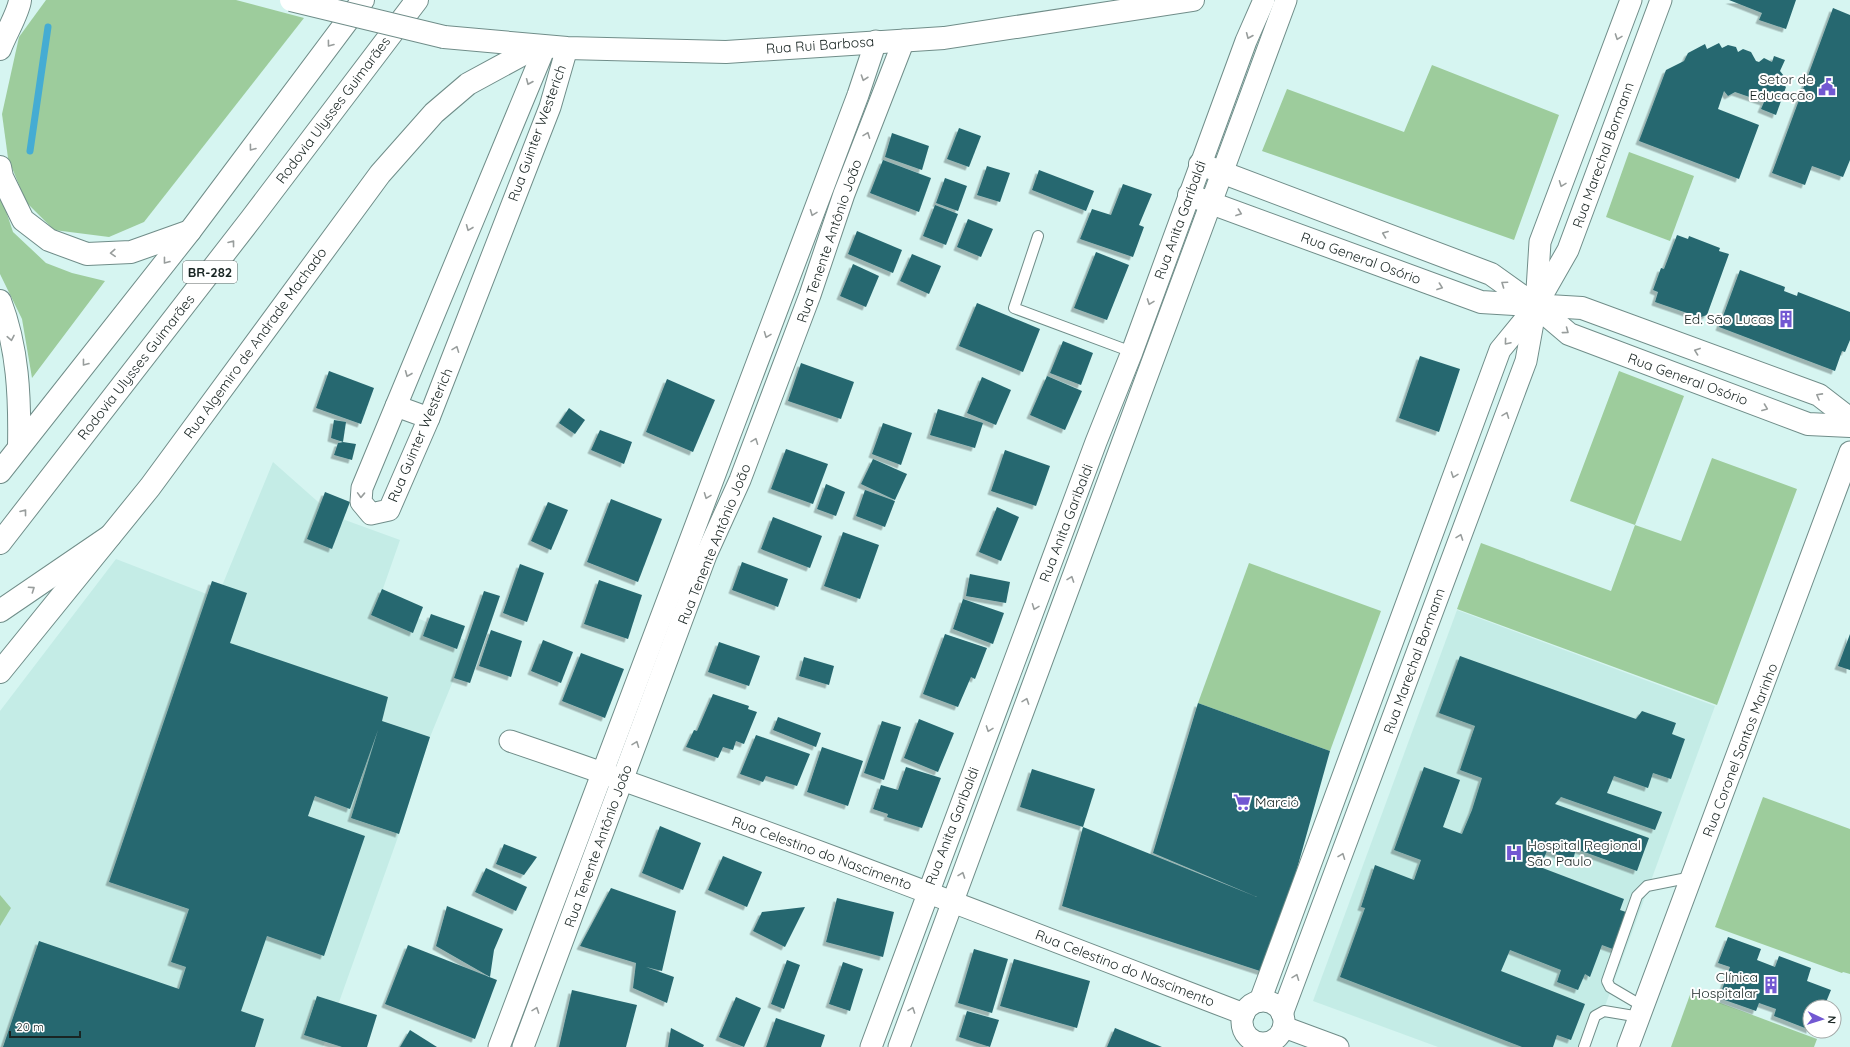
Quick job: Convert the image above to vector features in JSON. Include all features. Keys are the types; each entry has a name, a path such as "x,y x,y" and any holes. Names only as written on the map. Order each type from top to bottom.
{"main road":[{"name":"Rua Rui Barbosa","path":"291,0 444,37 567,48 726,52 876,41 944,38 1193,0"},
{"name":"BR-282","path":"0,472 190,231 363,0"},
{"name":"Rodovia Ulysses Guimarães","path":"0,543 251,219 417,0"},
{"path":"0,49 6,32 22,2"},
{"name":"Rua Algemiro de Andrade Machado","path":"0,672 150,487 380,174 434,113 468,84 541,46"},
{"name":"Rua General Osório","path":"1200,164 1491,274 1536,306 1568,334 1808,424 1850,426"},
{"path":"0,167 2,177 23,220 50,240 87,254 131,252 190,231"},
{"name":"Rua General Osório","path":"1189,195 1481,302 1582,308 1819,395 1850,419"},
{"path":"1313,240 1323,211"},
{"path":"1405,274 1415,246"},
{"path":"0,301 9,332 20,395 20,447"},
{"path":"1656,367 1665,339"},
{"path":"1744,399 1753,372"},
{"path":"0,611 110,536"}],"street":[{"name":"Rua Anita Garibaldi","path":"874,1038 1096,442 1132,352 1246,41 1264,0"},
{"name":"Rua Anita Garibaldi","path":"900,1042 1154,359 1221,172 1286,0"},
{"name":"Rua Marechal Bormann","path":"1283,1021 1325,900 1526,361 1536,306 1540,242 1631,0"},
{"name":"Rua Marechal Bormann","path":"1252,1008 1300,891 1500,350 1536,306 1568,250 1627,91 1655,2"},
{"name":"Rua Tenente Antônio João","path":"502,1046 543,931 603,772 697,552 740,480 810,295 844,194 904,40"},
{"name":"Rua Tenente Antônio João","path":"523,1047 622,779 697,552 716,472 876,41"},
{"name":"Rua Guinter Westerich","path":"541,46 480,201 362,488 361,502 371,514 389,510 429,418 550,107 567,48"},
{"path":"1601,82 1627,91"},
{"path":"1570,162 1597,173"},
{"path":"823,186 844,194"},
{"path":"480,201 509,213"},
{"path":"786,286 810,295"},
{"path":"440,298 470,312"},
{"path":"1132,352 1154,359"},
{"path":"748,386 773,394"},
{"path":"396,406 429,418"},
{"path":"1096,442 1119,450"},
{"path":"1465,444 1491,455"},
{"name":"Rua Coronel Santos Marinho","path":"1628,1047 1850,452"},
{"path":"716,472 740,480"},
{"path":"1059,542 1082,550"},
{"path":"1424,555 1450,564"},
{"path":"1018,651 1042,659"},
{"path":"1363,721 1388,730"},
{"name":"Rua Celestino do Nascimento","path":"510,741 603,772 952,901 1252,1008"},
{"path":"982,749 1006,757"},
{"path":"1300,891 1325,900"},
{"path":"543,931 563,938"},
{"path":"1283,1021 1276,1039 1256,1045 1243,1028 1252,1008 1273,1004 1283,1021 1338,1047"},
{"path":"874,1038 900,1042"}],"lane":[{"path":"1038,236 1014,308 1132,352"},
{"path":"1642,1012 1610,987 1607,981 1636,896 1647,886 1692,877"},
{"path":"1584,1047 1595,1016 1599,1012 1642,1012"}],"shaded area":[{"path":"273,462 334,516 400,540 379,600 469,642 430,737 399,834 323,1047 0,1047 0,711 116,559 217,598"},
{"name":"Hospital Regional São Paulo","path":"1457,610 1715,706 1590,1047 1438,1047 1313,1001"}],"green space":[{"path":"46,0 236,0 304,18 144,222 109,237 54,230 26,202 8,158 2,114 19,37"},
{"path":"1432,65 1559,115 1514,240 1262,151 1287,89 1404,132"},
{"path":"1629,152 1694,176 1670,241 1606,217"},
{"path":"0,193 13,232 46,263 72,273 105,281 32,378 22,319 0,274"},
{"path":"1619,371 1684,396 1635,525 1570,501"},
{"path":"1712,458 1797,489 1717,705 1457,609 1481,543 1611,591 1635,525 1681,541"},
{"path":"1249,563 1381,611 1330,751 1198,703"},
{"path":"1763,797 1850,829 1850,974 1842,973 1715,927"},
{"path":"0,895 11,908 0,926"},
{"path":"1691,992 1802,1033 1802,1039 1817,1039 1814,1047 1671,1047"}],"building":[{"path":"1729,0 1796,0 1786,29 1759,20 1762,13"},
{"name":"Setor de Educação","path":"1833,8 1850,15 1850,160 1843,177 1812,166 1805,185 1772,173"},
{"path":"1719,43 1722,48 1728,45 1736,47 1738,52 1743,49 1751,52 1756,61 1759,62 1764,58 1772,62 1774,56 1785,60 1780,71 1784,76 1782,83 1786,87 1776,115 1761,109 1764,102 1735,92 1728,96 1724,91 1718,109 1759,125 1739,179 1639,141 1666,70 1684,61 1688,53 1705,44 1707,49"},
{"path":"959,128 981,136 969,167 947,159"},
{"path":"892,133 929,146 922,170 885,157"},
{"path":"883,160 931,178 919,212 870,193"},
{"path":"987,166 1010,173 1000,202 977,195"},
{"path":"1039,170 1094,191 1086,211 1032,190"},
{"path":"945,178 967,186 958,211 936,203"},
{"path":"1123,184 1152,194 1139,225 1144,227 1133,257 1080,239 1092,209 1111,215"},
{"path":"935,205 958,214 946,245 923,236"},
{"path":"968,219 993,229 981,257 957,247"},
{"path":"857,231 902,250 893,273 848,254"},
{"path":"1677,235 1688,239 1689,236 1720,248 1719,251 1729,254 1707,315 1689,321 1687,313 1655,302 1658,292 1653,290 1661,268 1664,269"},
{"path":"1096,252 1129,265 1107,320 1074,308"},
{"path":"912,254 941,266 929,294 900,281"},
{"path":"853,264 879,276 866,307 840,296"},
{"name":"Ed. São Lucas","path":"1740,270 1785,287 1784,291 1797,296 1798,292 1850,312 1850,340 1845,352 1842,351 1835,371 1719,327"},
{"path":"977,303 1040,329 1023,372 959,346"},
{"path":"1063,341 1093,353 1081,385 1050,373"},
{"path":"1420,356 1460,369 1439,432 1399,418"},
{"path":"801,363 854,382 841,419 788,401"},
{"path":"329,371 374,388 361,424 316,408"},
{"path":"1047,376 1082,391 1065,430 1030,415"},
{"path":"982,377 1011,390 996,425 967,413"},
{"path":"667,379 715,400 693,452 646,432"},
{"path":"569,408 585,420 575,434 559,423"},
{"path":"938,409 983,423 975,448 930,435"},
{"path":"334,420 346,422 343,442 331,438"},
{"path":"883,423 912,433 901,465 872,454"},
{"path":"600,430 632,442 624,464 591,450"},
{"path":"343,442 356,444 352,460 334,455 338,443"},
{"path":"786,449 828,464 813,504 771,489"},
{"path":"1005,450 1050,466 1036,506 991,491"},
{"path":"873,459 907,474 895,500 861,484"},
{"path":"826,484 845,492 836,516 817,509"},
{"path":"865,490 895,501 885,527 856,516"},
{"path":"325,492 350,502 332,549 307,539"},
{"path":"611,499 662,519 638,582 587,562"},
{"path":"548,502 568,510 551,550 531,541"},
{"path":"997,507 1019,517 1001,561 979,552"},
{"path":"773,517 822,536 810,568 761,549"},
{"path":"843,532 879,545 860,599 824,586"},
{"path":"742,562 788,579 778,607 732,590"},
{"path":"520,564 544,573 527,622 503,613"},
{"path":"970,574 1010,582 1006,603 966,596"},
{"path":"599,580 642,595 628,639 584,624"},
{"path":"212,581 247,593 230,643 388,697 382,721 430,737 399,834 351,818 378,730 350,809 315,796 308,816 365,836 324,956 267,936 241,1011 264,1019 255,1047 3,1047 39,941 179,989 186,967 171,962 189,909 109,882"},
{"path":"382,589 423,607 413,633 371,615"},
{"path":"484,591 500,596 470,683 454,678"},
{"path":"963,599 1004,613 993,644 953,629"},
{"path":"431,614 465,626 457,649 423,636"},
{"path":"491,630 522,641 511,677 479,666"},
{"path":"945,634 987,648 975,679 971,677 958,707 923,694"},
{"path":"1850,634 1850,670 1838,666"},
{"path":"543,640 573,652 561,683 531,671"},
{"path":"719,642 760,656 749,686 708,672"},
{"path":"581,653 624,669 605,718 562,701"},
{"name":"Hospital Regional São Paulo","path":"1460,656 1636,719 1642,711 1676,723 1672,734 1685,739 1671,779 1653,773 1648,788 1614,776 1607,793 1662,812 1655,830 1561,797 1555,804 1649,838 1637,871 1576,849 1573,860 1547,851 1540,867 1624,899 1620,910 1632,914 1618,951 1602,945 1590,977 1585,974 1578,990 1557,982 1561,970 1510,950 1501,971 1585,1004 1571,1040 1557,1035 1553,1047 1522,1047 1340,977 1365,908 1361,907 1375,865 1414,880 1421,860 1394,850 1424,767 1460,780 1443,827 1462,834 1472,810 1482,778 1460,770 1475,726 1439,713"},
{"path":"804,657 834,666 829,685 799,676"},
{"path":"713,694 749,706 748,709 757,712 744,744 736,741 733,750 723,747 718,758 686,747 694,730 697,731"},
{"path":"1198,703 1330,751 1286,908 1263,972 1062,906 1083,827 1257,897 1153,853"},
{"path":"778,717 821,733 816,747 773,730"},
{"path":"919,719 954,733 938,772 904,758"},
{"path":"882,721 901,727 884,780 864,773"},
{"path":"756,735 810,754 797,786 766,776 763,782 740,774"},
{"path":"822,747 863,761 848,806 807,792"},
{"path":"906,767 941,778 922,828 887,817 888,814 873,809 881,785 898,790"},
{"path":"1032,769 1095,789 1083,827 1020,807"},
{"path":"660,826 701,843 683,890 642,873"},
{"path":"504,844 537,857 524,875 496,864"},
{"path":"723,856 762,872 747,907 708,890"},
{"path":"486,868 527,887 516,911 475,892"},
{"path":"611,888 676,911 662,971 646,967 674,977 667,1003 633,988 636,963 580,946"},
{"path":"837,898 894,912 883,957 826,942"},
{"path":"447,906 503,929 494,950 490,977 436,946"},
{"path":"805,907 785,947 753,931 762,912"},
{"name":"Clínica Hospitalar","path":"1728,937 1761,949 1757,960 1775,967 1779,956 1811,968 1807,981 1831,990 1827,999 1802,999 1802,1027 1774,1016 1776,1009 1759,1003 1756,1011 1719,998 1730,967 1718,963"},
{"path":"408,945 497,980 475,1039 385,1004"},
{"path":"974,949 1008,959 992,1013 958,1003"},
{"path":"1014,959 1090,981 1077,1028 1000,1006"},
{"path":"787,960 800,965 784,1009 771,1004"},
{"path":"843,962 863,969 850,1011 829,1004"},
{"path":"572,990 637,1005 626,1047 559,1047"},
{"path":"317,996 377,1015 367,1047 342,1047 304,1035"},
{"path":"736,997 761,1008 744,1047 719,1037"},
{"path":"967,1011 999,1020 990,1047 959,1037"},
{"path":"776,1018 825,1035 821,1047 766,1047"},
{"path":"671,1028 704,1045 703,1047 668,1047"},
{"path":"1115,1028 1162,1047 1107,1047"},
{"path":"410,1030 437,1047 400,1047"}],"waterway":[{"path":"30,151 48,27"}],"place":[{"name":"Setor de Educação","path":"1827,87"},
{"name":"Ed. São Lucas","path":"1786,319"},
{"name":"Marció","path":"1242,802"},
{"name":"Hospital Regional São Paulo","path":"1514,853"},
{"name":"Clínica Hospitalar","path":"1771,985"}]}
